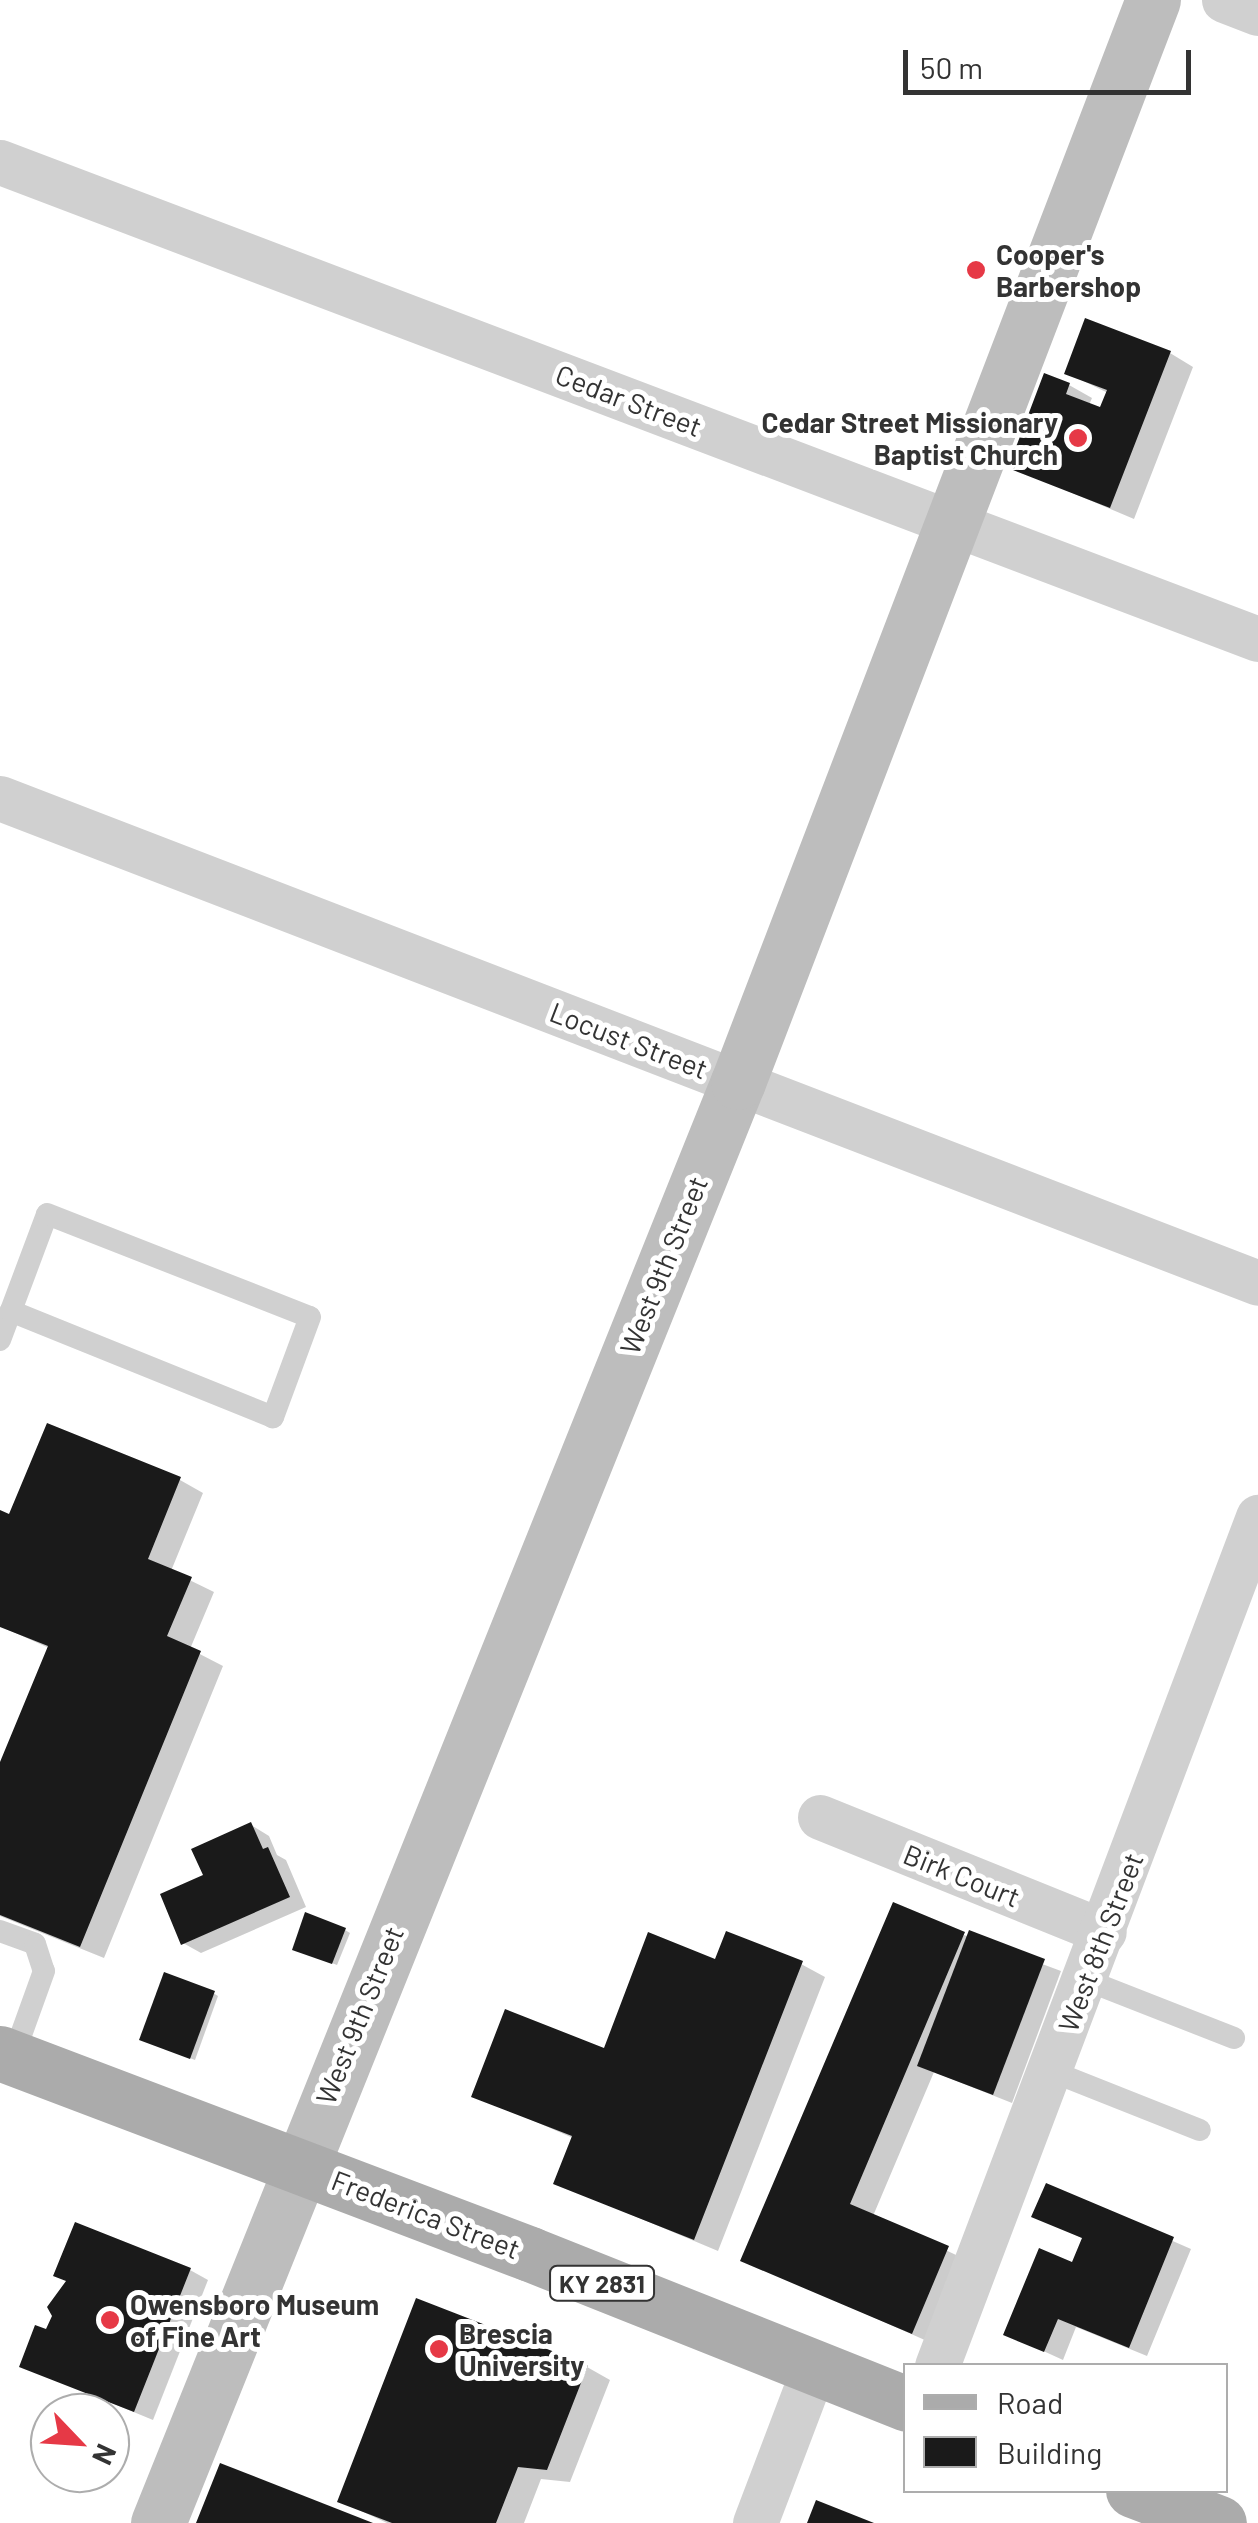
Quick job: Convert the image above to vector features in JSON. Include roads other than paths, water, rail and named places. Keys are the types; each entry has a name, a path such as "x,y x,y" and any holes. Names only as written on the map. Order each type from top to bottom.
{"main road":[{"name":"Frederica Street","path":"6,2055 298,2165 903,2403"},
{"path":"1141,2493 1219,2523"}],"street":[{"name":"West 9th Street","path":"158,2523 298,2165 738,1082 1153,0"},
{"path":"1224,0 1258,13"},
{"name":"Cedar Street","path":"0,162 1258,638"},
{"name":"Locust Street","path":"0,798 1258,1283"},
{"name":"West 8th Street","path":"939,2363 1258,1517"},
{"name":"Birk Court","path":"820,1818 1104,1932"},
{"path":"755,2523 814,2368"}],"lane":[{"path":"0,1340 47,1214 310,1317 273,1417 11,1311"},
{"path":"0,1931 35,1944 44,1971 6,2055"},
{"path":"1086,1980 1234,2038"},
{"path":"1051,2071 1200,2130"}],"place":[{"name":"Cooper's Barbershop","path":"976,270"},
{"name":"Cedar Street Missionary Baptist Church","path":"1078,438"},
{"name":"Owensboro Museum of Fine Art","path":"110,2320"},
{"name":"Brescia University","path":"439,2349"}]}
